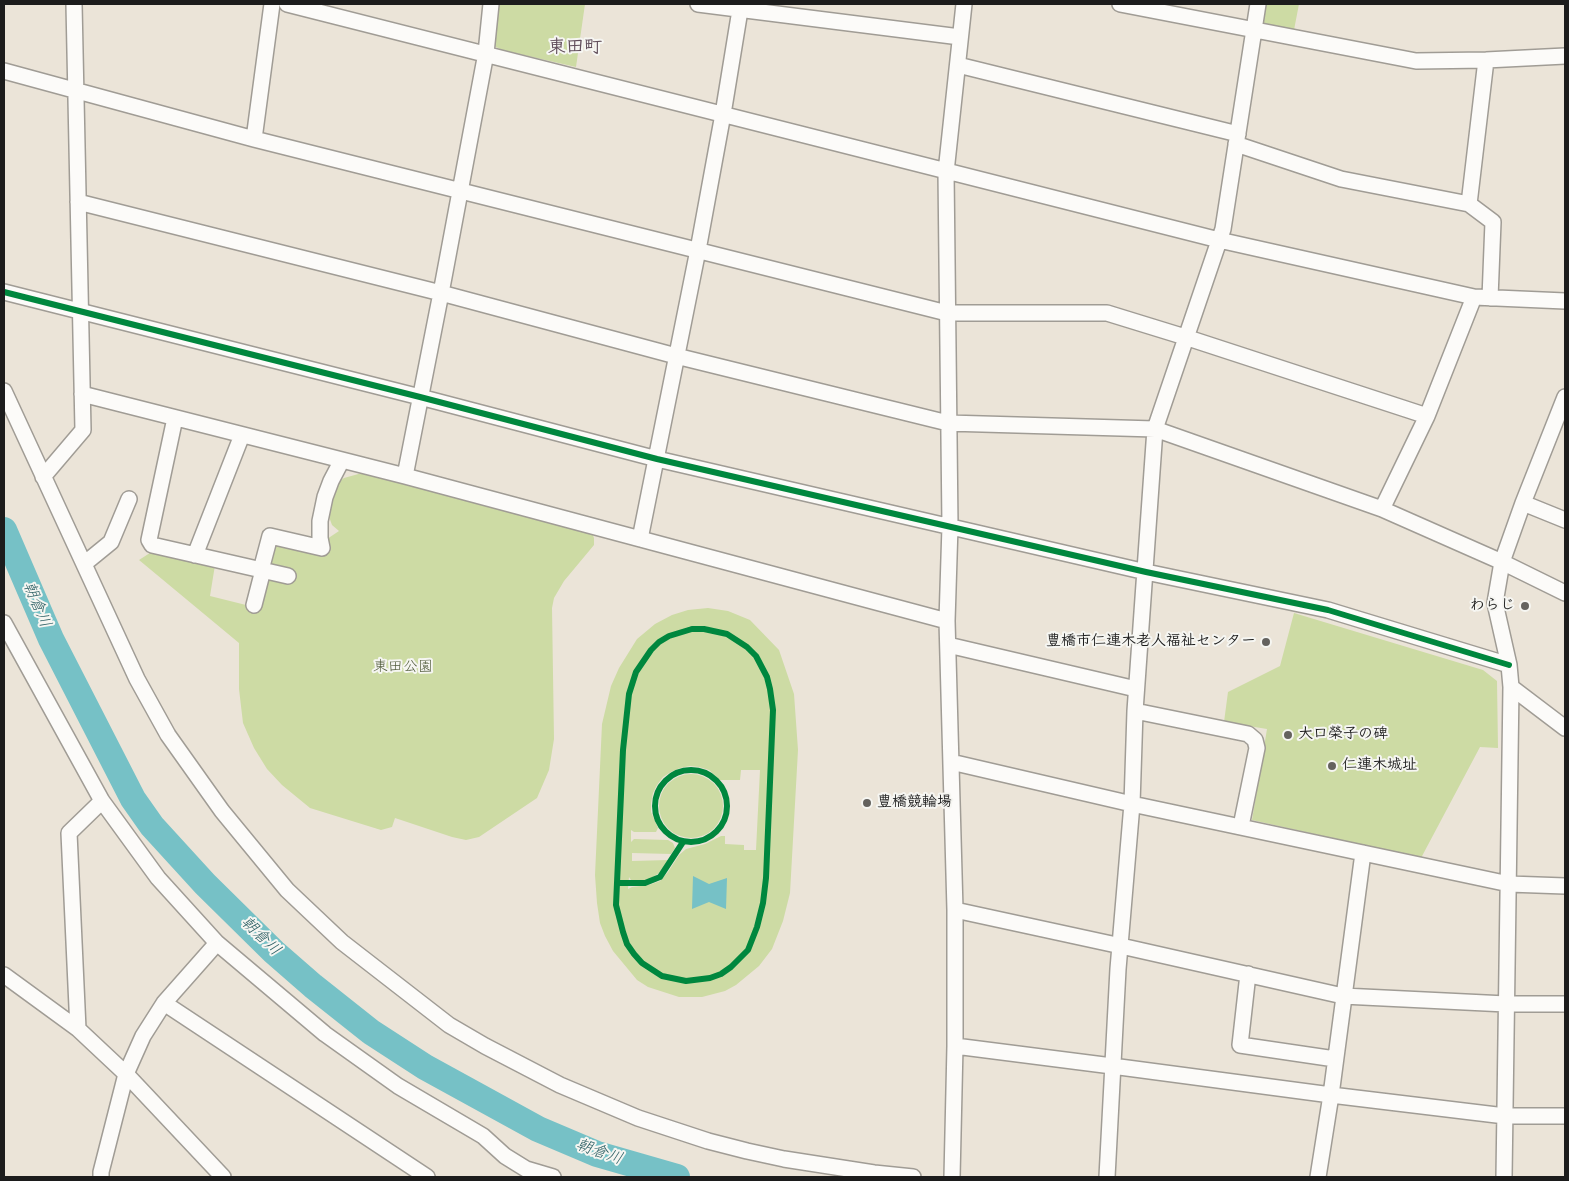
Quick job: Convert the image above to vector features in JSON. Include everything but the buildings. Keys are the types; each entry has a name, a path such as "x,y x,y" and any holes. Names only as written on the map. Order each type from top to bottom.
{"street":[{"path":"43,476 83,430 74,4"},
{"path":"254,139 272,4"},
{"path":"287,4 1219,240 1474,297 1565,301"},
{"path":"404,476 486,53 491,4"},
{"path":"698,4 741,7 960,38"},
{"path":"952,1177 955,1046 955,910 947,621 950,526 946,172 964,4"},
{"path":"1120,4 1416,61 1565,56"},
{"path":"1107,1177 1118,969 1132,804 1136,689 1155,429 1223,229 1258,4"},
{"path":"640,539 698,250 741,7"},
{"path":"1469,204 1486,60"},
{"path":"958,65 1237,139 1340,179 1469,204 1494,222 1490,298"},
{"path":"4,71 254,139 947,313 1107,313 1427,416"},
{"path":"78,202 441,293 676,356 948,423 1155,429 1382,509 1565,592"},
{"path":"4,292 656,458 1146,572 1328,610 1510,665"},
{"path":"1382,509 1427,416 1474,297"},
{"path":"4,391 137,679 168,735 222,811 287,890 342,942 449,1025 560,1086 638,1118 708,1141 746,1151 811,1164 913,1177"},
{"path":"82,394 404,476 947,621"},
{"path":"1504,1177 1511,687 1510,665 1495,603 1502,562 1523,503 1564,404"},
{"path":"176,418 149,540 152,545 288,576"},
{"path":"195,555 242,435"},
{"path":"254,605 270,536 322,548 320,521 325,496 342,460"},
{"path":"84,564 111,542 129,499"},
{"path":"1523,503 1565,520"},
{"path":"4,623 102,801 158,878 216,943 325,1034 398,1086 483,1136 505,1156 526,1169 553,1177"},
{"path":"948,645 1136,689"},
{"path":"1511,687 1565,728"},
{"path":"1135,711 1248,734 1255,740 1257,748 1241,826"},
{"path":"951,762 1132,804 1509,884 1565,886"},
{"path":"78,1029 69,833 102,801"},
{"path":"1318,1177 1331,1095 1363,853"},
{"path":"955,910 1343,996 1506,1004 1565,1004"},
{"path":"101,1177 126,1074 143,1036 164,1003 216,943"},
{"path":"1248,974 1240,1045 1335,1059"},
{"path":"4,975 78,1029 126,1074 223,1177"},
{"path":"164,1003 427,1177"},
{"path":"955,1046 1505,1116 1565,1116"}],"green space":[{"path":"499,4 585,4 576,67 502,50 494,46"},
{"path":"1264,4 1299,4 1294,30 1261,24"},
{"name":"東田公園","path":"362,473 592,533 594,538 594,545 564,581 554,598 552,608 554,739 549,770 537,798 479,837 466,840 452,837 395,818 392,827 381,830 310,808 282,785 267,769 254,748 243,723 239,689 239,643 139,560 153,551 215,565 210,596 258,608 272,543 309,551 339,531 332,525 328,514 335,485 344,478"},
{"path":"708,608 728,611 750,620 779,650 794,694 798,750 790,893 783,921 772,949 759,966 736,985 725,991 702,997 679,997 648,987 637,980 613,951 605,936 600,923 595,875 602,724 611,686 619,668 637,639 655,624 672,615 688,610","holes":["699,767 709,770 720,780 740,780 741,770 760,770 756,850 744,850 744,845 725,844 725,836 721,836 705,844 686,849 679,855 660,881 628,889 629,877 631,880 638,881 650,879 659,873 669,860 632,861 632,853 671,854 675,848 673,843 668,840 634,839 631,842 631,830 634,832 656,832 658,828 651,812 653,793 657,785 663,777 680,768"]},
{"path":"1294,613 1483,670 1497,681 1498,748 1480,747 1421,858 1252,820 1267,729 1224,722 1228,692 1280,666"},
{"path":"691,774 709,780 717,788 723,806 717,824 709,832 691,838 673,832 665,824 659,806 665,788 673,780"}],"water":[{"path":"693,876 709,884 727,878 726,909 709,902 692,909"}],"waterway":[{"name":"朝倉川","path":"4,530 51,639 133,799 152,826 205,884 274,952 371,1032 425,1067 538,1129 597,1154 677,1177"}],"cycle path":[{"path":"4,292 657,459 1146,572 1328,610 1509,665"},
{"path":"692,629 704,629 727,634 747,647 756,656 767,677 773,710 766,878 763,903 757,927 748,950 731,967 721,974 710,978 686,981 662,976 642,963 627,944 616,905 623,750 629,694 636,672 651,650 669,636 692,629"},
{"path":"698,770 717,780 725,792 727,806 725,820 717,832 705,840 684,842 665,832 657,820 655,799 665,780 677,772 698,770"},
{"path":"618,883 645,883 660,877 683,842"}],"place":[{"name":"わらじ","path":"1525,606"},
{"name":"豊橋市仁連木老人福祉センター","path":"1266,642"},
{"name":"大口榮子の碑","path":"1288,735"},
{"name":"仁連木城址","path":"1332,766"},
{"name":"豊橋競輪場","path":"867,803"}],"district":[{"name":"東田町","path":"575,48"}]}
